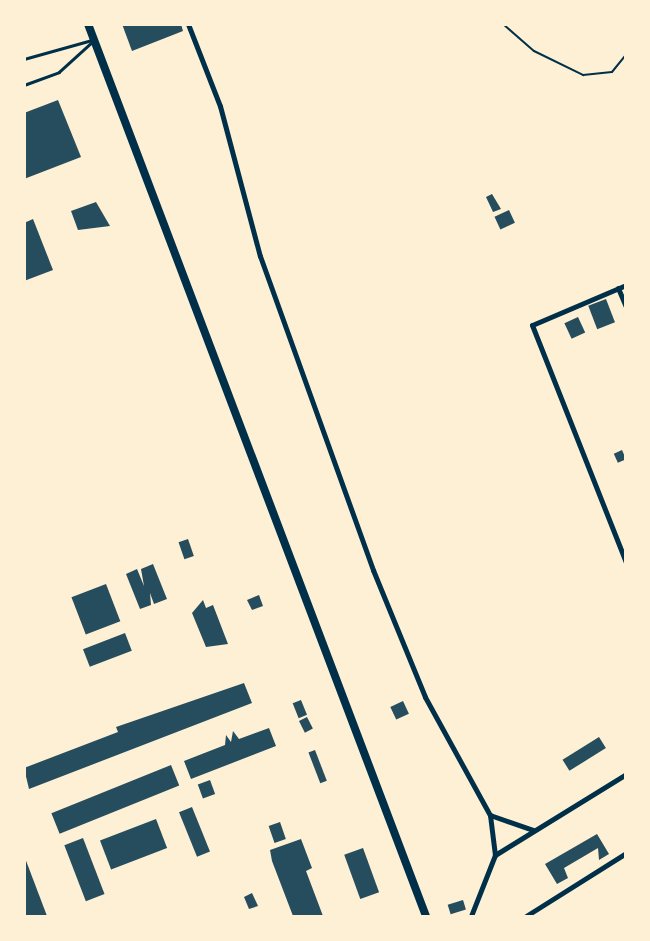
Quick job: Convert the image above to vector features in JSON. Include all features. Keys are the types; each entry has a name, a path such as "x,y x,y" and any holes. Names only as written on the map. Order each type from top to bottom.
{"main road":[{"path":"88,24 426,916"}],"street":[{"path":"187,24 220,106 260,256 373,570 425,697 490,816 495,855 471,916"},
{"path":"625,285 542,316 532,325 532,335 625,563"},
{"path":"618,288 625,307"},
{"path":"495,855 625,774"},
{"path":"490,816 535,830"},
{"path":"526,916 625,853"}],"lane":[{"path":"24,59 94,40"},
{"path":"24,85 60,72 94,40"}],"path":[{"path":"503,24 534,51 583,75 612,72 625,55"}],"building":[{"path":"122,24 181,24 183,31 132,51"},
{"path":"58,100 81,157 24,179 24,113"},
{"path":"492,194 501,209 493,212 486,197"},
{"path":"96,202 110,226 78,230 71,211"},
{"path":"509,210 515,223 500,229 494,217"},
{"path":"33,219 53,270 24,281 24,223"},
{"path":"606,299 615,322 597,329 588,306"},
{"path":"578,317 585,332 572,339 564,323"},
{"path":"622,450 626,459 618,463 614,454"},
{"path":"188,539 194,556 184,559 179,542"},
{"path":"153,564 167,599 154,604 150,593 151,605 140,609 126,574 137,569 144,586 141,569"},
{"path":"106,584 120,621 86,635 71,597"},
{"path":"259,595 263,606 252,610 247,600"},
{"path":"203,600 206,608 213,605 228,644 206,647 192,613"},
{"path":"125,633 132,651 90,667 83,649"},
{"path":"244,683 252,703 29,789 24,768 118,732 116,727"},
{"path":"301,700 307,715 299,718 293,703"},
{"path":"403,701 409,714 396,720 390,707"},
{"path":"307,717 313,729 305,733 299,721"},
{"path":"269,728 276,746 191,779 184,761 225,745 226,735 231,742 233,731 239,739"},
{"path":"599,737 606,748 569,771 563,760"},
{"path":"315,750 327,781 320,783 308,753"},
{"path":"171,765 179,785 60,834 51,813"},
{"path":"210,780 215,794 203,799 198,784"},
{"path":"192,807 210,852 197,857 179,812"},
{"path":"156,819 167,848 111,869 100,841"},
{"path":"280,822 286,839 275,843 269,826"},
{"path":"597,834 609,854 599,860 598,848 564,868 568,878 557,884 545,864"},
{"path":"83,838 105,894 86,901 64,845"},
{"path":"301,839 312,868 306,871 323,916 293,916 272,861 270,850"},
{"path":"363,848 379,892 360,899 344,855"},
{"path":"25,858 47,916 24,916"},
{"path":"252,893 258,906 249,909 244,897"},
{"path":"463,900 466,910 451,914 448,905"}]}
